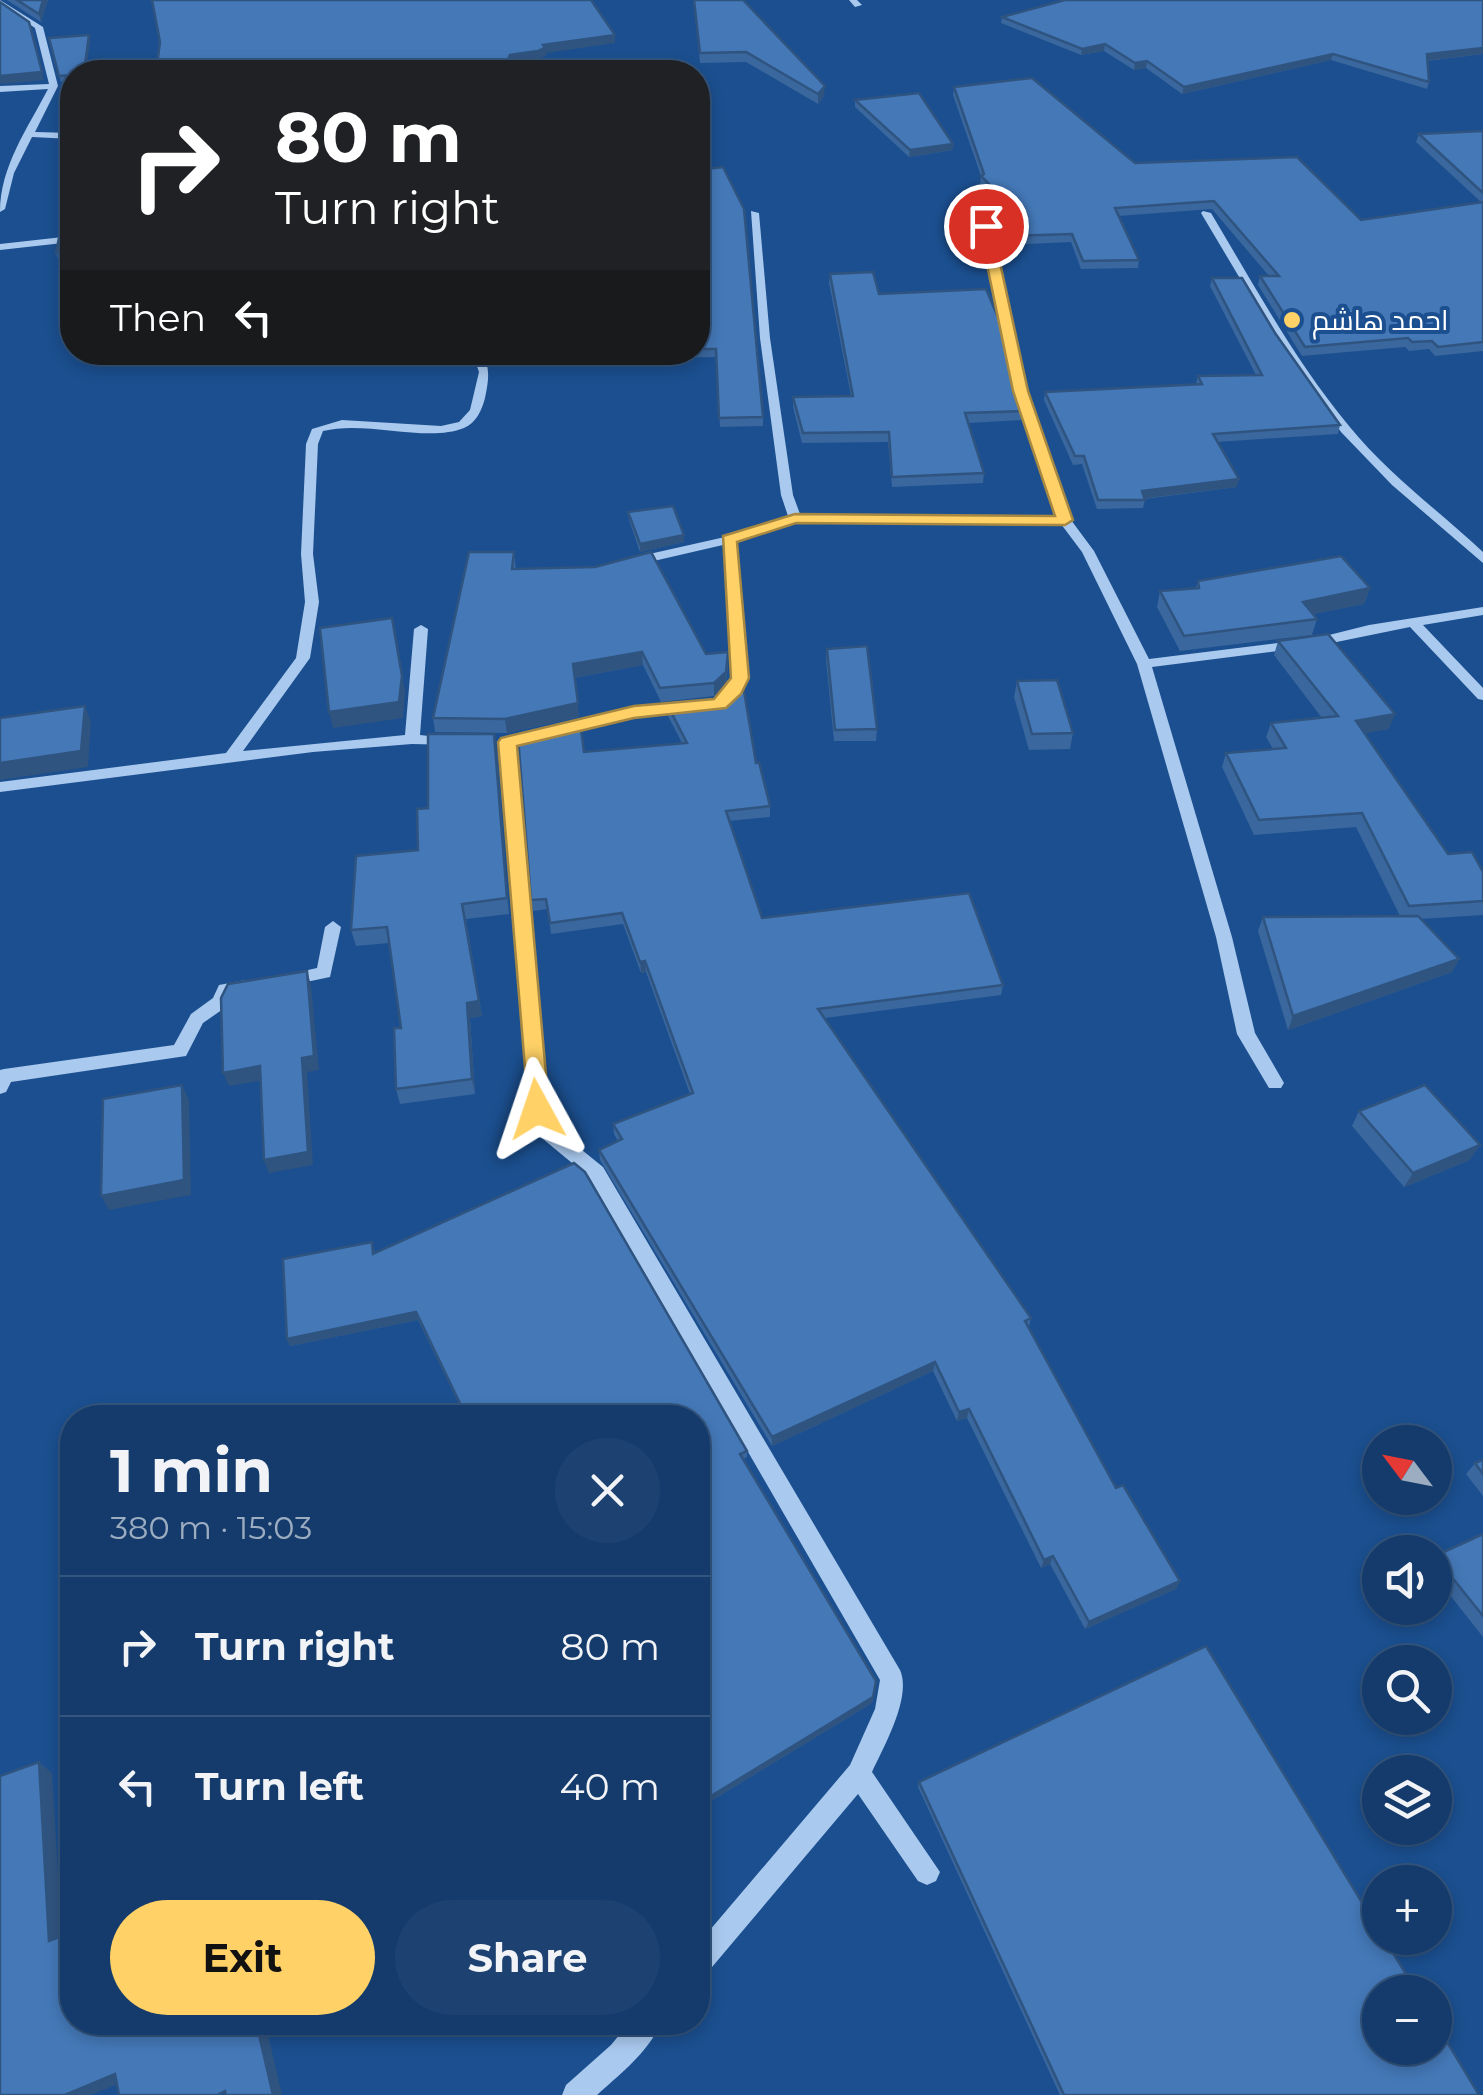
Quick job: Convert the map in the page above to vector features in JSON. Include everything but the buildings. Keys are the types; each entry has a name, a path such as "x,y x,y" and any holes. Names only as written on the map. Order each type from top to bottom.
{"street":[{"path":"0,2 39,26 54,86 32,134 4,174 0,209"},
{"path":"0,89 54,86"},
{"path":"32,134 60,135"},
{"path":"979,193 1021,391 1065,520 1088,551 1144,664 1224,936 1246,1034 1275,1084"},
{"path":"1206,212 1316,390 1348,433 1370,458 1483,559"},
{"path":"754,213 765,338 787,496 795,518"},
{"path":"0,247 60,240"},
{"path":"231,757 303,658 312,602 307,554 312,444 318,429 342,422 440,430 463,424 476,411 486,372 483,365"},
{"path":"618,566 729,540 795,518 1065,520"},
{"path":"544,734 634,712 720,704 735,690 740,678 729,540"},
{"path":"1144,664 1318,642 1483,611"},
{"path":"1412,622 1483,696"},
{"path":"412,739 422,629"},
{"path":"0,787 231,757 412,739 500,742 537,1109 549,1134 596,1172 892,1678 887,1710 859,1774 710,1950"},
{"path":"0,1087 4,1076 180,1051 198,1019 220,1002 224,990 324,974 334,927"},
{"path":"859,1774 927,1872"},
{"path":"576,2095 637,2035"}],"place":[{"name":"احمد هاشم","path":"1292,320"}],"route":[{"path":"537,1109 508,742 634,712 720,704 735,690 740,678 729,540 795,518 1065,520 1021,391 986,226"}]}
